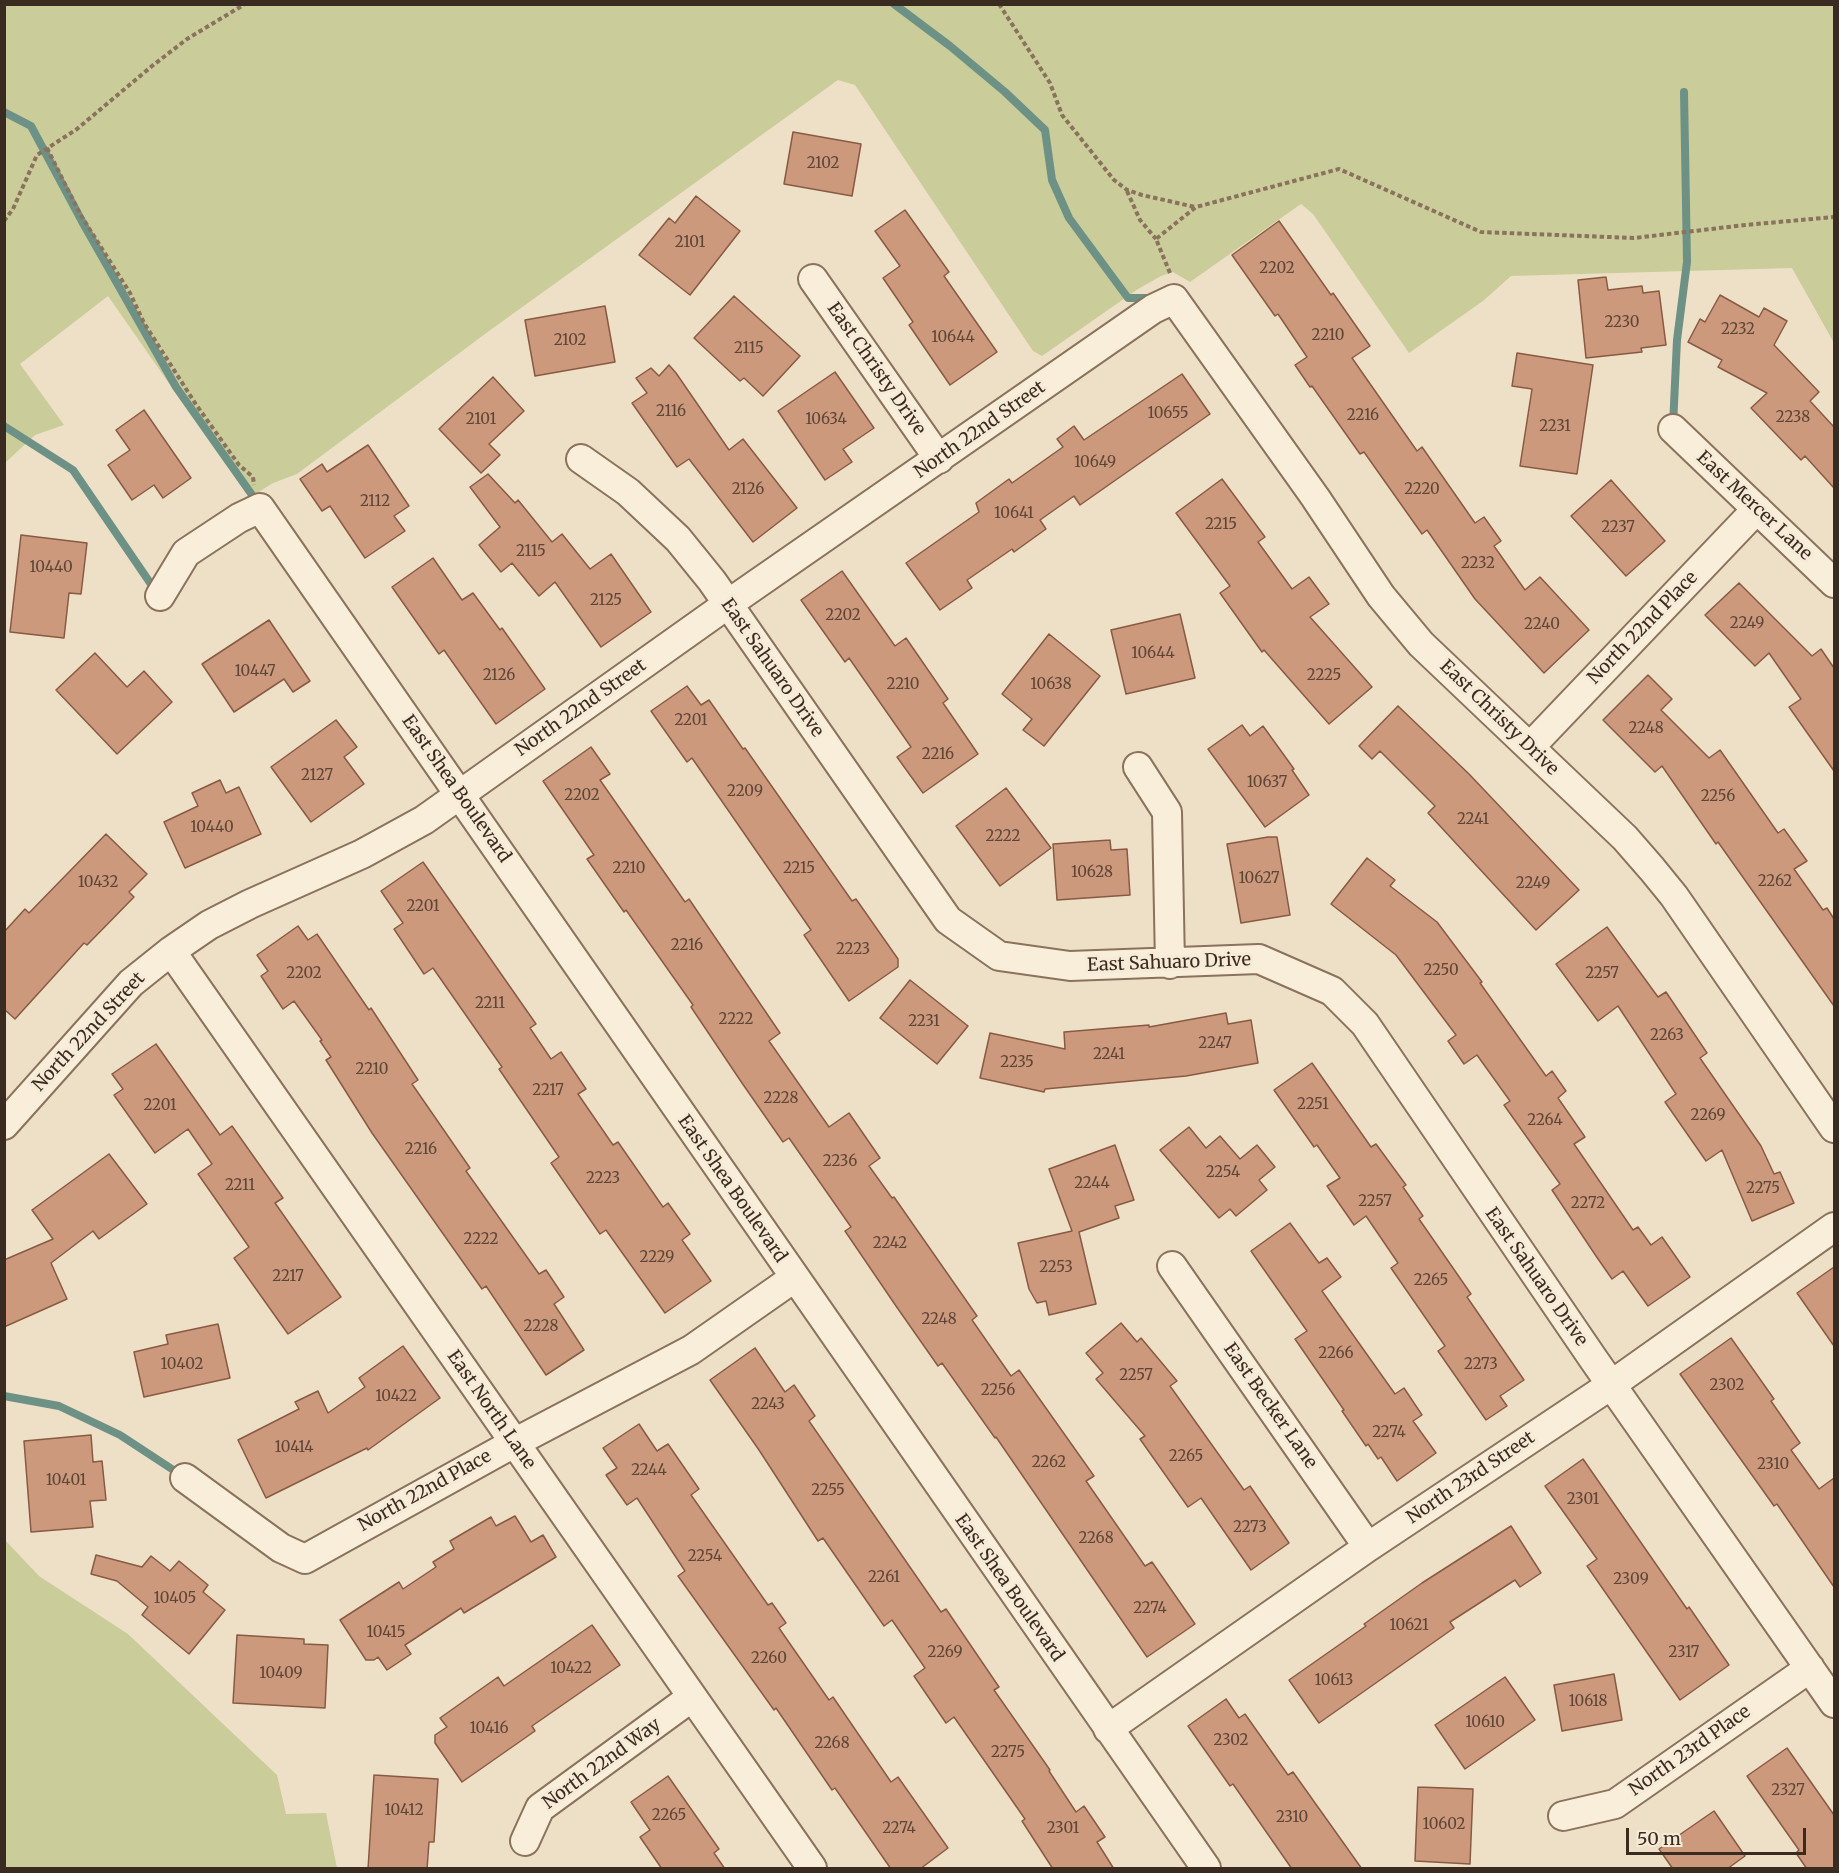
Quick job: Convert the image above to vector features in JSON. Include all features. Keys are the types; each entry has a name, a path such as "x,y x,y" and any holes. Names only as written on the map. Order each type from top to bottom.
{"street":[{"name":"East Christy Drive","path":"813,279 939,459"},
{"name":"North 22nd Street","path":"4,1125 131,982 171,951 209,925 249,904 362,854 424,820 728,604 1153,309 1174,299"},
{"name":"East Christy Drive","path":"1174,299 1315,497 1381,596 1421,644 1625,838 1674,896 1834,1128"},
{"name":"East Mercer Lane","path":"1673,429 1834,583"},
{"name":"East Sahuaro Drive","path":"581,459 628,492 678,539 728,604 948,920 999,956 1070,966 1259,959 1332,991 1365,1024 1611,1385 1834,1703"},
{"name":"North 22nd Place","path":"1530,747 1757,509"},
{"path":"160,596 186,553 254,510"},
{"name":"East Shea Boulevard","path":"254,510 459,794 1206,1869"},
{"path":"1138,767 1167,812 1170,964"},
{"name":"East North Lane","path":"171,951 812,1869"},
{"name":"North 23rd Street","path":"1108,1729 1368,1546 1611,1385 1834,1227"},
{"name":"East Becker Lane","path":"1172,1266 1368,1546"},
{"name":"North 22nd Place","path":"185,1478 281,1548 305,1559 514,1443 692,1350 794,1278"},
{"name":"North 23rd Place","path":"1563,1816 1615,1804 1810,1668"},
{"name":"North 22nd Way","path":"525,1841 540,1808 692,1697"}],"path":[{"path":"4,221 13,209 37,155 76,129 187,39 245,4"},
{"path":"999,4 1050,83 1062,115 1114,180 1127,190 1196,207"},
{"path":"47,148 80,214 130,293 144,323 238,465 253,477 255,484 246,494 242,504 254,510"},
{"path":"1156,239 1196,207 1339,169 1481,232 1634,238 1745,225 1834,218"},
{"path":"1127,190 1140,220 1156,239 1172,279 1174,299"}],"green space":[{"path":"5,4 1834,5 1834,343 1792,268 1511,276 1483,301 1409,353 1313,214 1301,204 1190,282 1173,272 1161,276 1138,289 1042,356 1033,351 855,85 838,80 489,331 297,474 273,483 254,495 226,465 108,296 20,364 64,425 35,435 5,463"},
{"path":"4,1539 39,1576 128,1634 277,1775 286,1814 326,1813 337,1868 5,1868"}],"building":[{"path":"793,132 861,144 852,196 784,184"},
{"path":"696,196 740,231 690,295 639,255 669,218 675,223"},
{"path":"905,210 949,272 944,276 997,352 950,385 909,325 913,322 883,278 900,266 875,231"},
{"path":"1279,221 1370,346 1352,358 1417,451 1422,447 1475,523 1484,517 1501,541 1494,546 1525,590 1540,577 1589,630 1544,673 1475,599 1427,530 1422,534 1364,452 1360,454 1295,365 1307,357 1278,314 1275,316 1232,255"},
{"path":"1606,277 1608,290 1642,286 1643,293 1659,291 1666,345 1641,348 1642,352 1586,358 1578,280"},
{"path":"1720,295 1759,317 1764,308 1787,321 1774,345 1819,392 1810,401 1834,427 1834,488 1805,456 1801,460 1751,408 1767,393 1718,367 1722,360 1688,342 1700,319 1705,322"},
{"path":"734,296 800,356 763,396 744,378 740,381 694,338"},
{"path":"605,306 615,362 535,376 525,320"},
{"path":"1517,353 1593,365 1577,474 1520,466 1532,389 1512,386"},
{"path":"669,365 729,450 743,439 797,508 753,542 689,459 677,467 632,403 647,393 636,378 651,368 659,376"},
{"path":"835,372 874,428 843,449 852,462 825,480 778,411"},
{"path":"1182,374 1210,414 1080,505 1074,496 1040,520 1046,529 1014,552 1012,549 967,580 972,588 940,610 906,563 979,512 976,503 1009,479 1012,483 1063,447 1057,439 1074,426 1084,440"},
{"path":"493,377 524,411 489,444 500,455 481,473 439,429"},
{"path":"144,410 191,478 163,498 154,485 132,500 108,465 130,450 116,430"},
{"path":"368,445 409,506 394,516 405,531 365,558 330,506 322,511 300,479 322,464 327,472"},
{"path":"488,474 515,503 518,500 552,542 562,534 590,569 611,554 651,612 601,647 555,582 539,596 512,563 501,572 479,545 500,527 470,487"},
{"path":"1222,479 1265,537 1258,542 1292,589 1309,577 1329,604 1310,617 1372,687 1329,724 1264,650 1262,652 1220,593 1230,586 1176,513"},
{"path":"1611,480 1665,541 1626,576 1571,516"},
{"path":"21,535 87,543 81,594 69,593 64,638 10,632"},
{"path":"433,558 462,600 473,593 500,630 502,628 545,689 496,724 444,650 439,654 392,587"},
{"path":"842,571 895,646 906,638 948,699 943,703 978,754 923,793 897,757 911,747 849,658 845,662 801,600"},
{"path":"1739,583 1812,656 1821,649 1834,668 1834,771 1789,707 1801,699 1769,653 1755,666 1705,615"},
{"path":"1180,614 1195,678 1126,694 1111,630"},
{"path":"269,620 310,681 293,692 284,679 234,712 202,664"},
{"path":"1049,634 1100,676 1044,746 1023,730 1032,719 1002,694"},
{"path":"95,653 127,687 144,671 172,702 117,754 56,690"},
{"path":"1648,675 1672,699 1661,710 1709,758 1720,750 1778,833 1784,829 1807,861 1794,869 1823,910 1827,908 1834,919 1834,1006 1662,766 1655,772 1603,720"},
{"path":"687,686 701,705 709,700 852,901 856,899 898,959 898,967 849,1001 804,935 811,930 692,758 687,762 651,711"},
{"path":"1398,706 1469,774 1579,890 1536,930 1428,813 1435,806 1380,751 1372,759 1359,746"},
{"path":"336,720 357,747 344,757 364,784 311,822 271,767"},
{"path":"1242,725 1250,736 1263,726 1294,769 1292,770 1309,795 1265,827 1208,749"},
{"path":"591,747 610,774 600,780 685,902 689,899 780,1033 769,1041 829,1127 849,1113 880,1158 869,1166 892,1198 894,1197 977,1316 972,1320 1011,1376 1019,1370 1094,1476 1086,1481 1145,1566 1152,1562 1195,1624 1147,1657 996,1437 942,1363 938,1366 896,1306 845,1231 851,1227 789,1138 783,1142 691,1007 693,1005 587,859 594,855 543,781"},
{"path":"220,780 226,793 239,787 261,834 185,868 164,822 198,806 192,793"},
{"path":"1006,788 1051,848 1000,886 956,826"},
{"path":"106,834 147,874 129,892 134,897 87,945 84,943 15,1019 4,1009 4,932 25,909 29,913"},
{"path":"1277,837 1290,915 1241,923 1227,844"},
{"path":"1110,840 1111,850 1127,849 1130,895 1057,900 1053,844"},
{"path":"1367,858 1395,880 1390,886 1437,922 1482,982 1480,983 1546,1076 1552,1071 1566,1091 1558,1098 1585,1137 1574,1144 1633,1230 1638,1227 1651,1245 1662,1237 1690,1277 1648,1306 1623,1271 1612,1279 1552,1190 1560,1184 1504,1105 1510,1101 1477,1055 1464,1064 1448,1041 1456,1035 1396,955 1331,904"},
{"path":"423,862 536,1024 530,1028 551,1059 561,1052 586,1089 578,1094 613,1145 618,1142 663,1207 668,1203 690,1234 682,1240 711,1281 665,1313 606,1230 600,1234 551,1163 559,1157 499,1069 502,1067 433,968 424,974 394,929 403,923 381,891"},
{"path":"298,926 308,940 317,934 369,1010 371,1008 418,1080 412,1084 470,1168 466,1171 539,1274 546,1270 564,1297 554,1304 584,1350 546,1375 486,1286 482,1289 372,1133 326,1060 331,1057 320,1041 322,1040 294,1001 283,1009 261,976 268,971 257,955"},
{"path":"1607,927 1658,997 1666,992 1707,1053 1700,1058 1761,1146 1774,1174 1780,1172 1794,1203 1752,1221 1722,1150 1706,1161 1665,1102 1676,1094 1618,1006 1598,1021 1556,964"},
{"path":"910,980 968,1026 937,1064 880,1018"},
{"path":"1226,1013 1228,1024 1251,1020 1258,1063 1186,1076 1045,1089 1044,1092 980,1078 990,1033 1065,1049 1064,1032 1149,1025 1149,1027"},
{"path":"156,1044 220,1135 232,1126 283,1198 275,1203 341,1297 288,1334 234,1258 249,1247 198,1174 212,1164 188,1129 155,1153 114,1095 123,1089 112,1074"},
{"path":"1312,1063 1371,1147 1376,1144 1406,1185 1403,1187 1423,1216 1419,1219 1471,1294 1467,1297 1524,1380 1500,1396 1507,1406 1486,1420 1438,1351 1445,1346 1391,1268 1398,1263 1366,1216 1354,1225 1327,1186 1340,1178 1317,1145 1314,1147 1274,1090"},
{"path":"1189,1127 1206,1148 1220,1136 1240,1159 1257,1145 1275,1167 1259,1180 1267,1190 1236,1216 1230,1209 1219,1218 1160,1150"},
{"path":"1115,1145 1134,1200 1115,1206 1119,1218 1079,1232 1096,1304 1049,1315 1046,1301 1037,1303 1029,1289 1018,1243 1072,1231 1049,1169"},
{"path":"109,1154 147,1204 99,1239 93,1231 51,1263 67,1299 4,1327 4,1260 53,1239 32,1210"},
{"path":"1290,1223 1319,1263 1327,1258 1341,1277 1322,1291 1395,1394 1404,1388 1422,1415 1413,1421 1436,1453 1397,1481 1381,1457 1378,1459 1368,1444 1366,1446 1295,1339 1307,1331 1251,1251"},
{"path":"1834,1267 1834,1346 1797,1293"},
{"path":"1121,1323 1137,1342 1141,1338 1177,1381 1170,1386 1244,1490 1250,1486 1289,1543 1251,1570 1201,1498 1188,1507 1140,1439 1145,1436 1096,1379 1103,1373 1086,1353"},
{"path":"218,1324 230,1378 144,1397 134,1352 168,1344 166,1335"},
{"path":"1731,1338 1774,1399 1771,1401 1800,1443 1791,1450 1819,1489 1834,1478 1834,1587 1777,1504 1774,1506 1680,1374"},
{"path":"403,1346 440,1398 368,1450 367,1448 266,1498 238,1440 299,1409 295,1402 318,1391 328,1413 365,1387 359,1378"},
{"path":"755,1348 785,1392 794,1385 815,1416 809,1421 941,1612 946,1609 999,1687 994,1690 1050,1770 1076,1812 1084,1806 1105,1837 1097,1842 1114,1869 1053,1869 1022,1821 1025,1819 954,1717 946,1723 914,1676 925,1668 892,1620 884,1626 823,1538 818,1541 710,1380"},
{"path":"639,1424 657,1451 668,1444 699,1489 691,1495 768,1605 772,1603 786,1623 779,1628 829,1700 833,1697 891,1782 898,1777 948,1848 920,1869 891,1869 835,1788 832,1790 776,1708 774,1710 678,1576 685,1571 637,1498 627,1505 606,1475 617,1468 603,1448"},
{"path":"91,1435 93,1462 102,1461 106,1500 90,1501 93,1527 31,1532 24,1441"},
{"path":"1583,1459 1687,1609 1689,1607 1729,1665 1680,1700 1587,1566 1597,1559 1545,1486"},
{"path":"515,1516 531,1542 543,1535 556,1557 464,1613 461,1608 405,1645 411,1654 387,1670 378,1657 374,1660 366,1660 340,1620 399,1582 403,1589 436,1567 433,1562 454,1549 450,1541 491,1517 496,1526"},
{"path":"1511,1526 1541,1573 1520,1587 1515,1580 1450,1622 1454,1628 1319,1723 1289,1680 1422,1583"},
{"path":"96,1555 142,1567 151,1556 170,1571 179,1561 208,1585 203,1592 225,1610 189,1654 142,1615 148,1607 117,1581 91,1574"},
{"path":"592,1625 620,1665 532,1726 535,1731 462,1782 435,1743 435,1735 447,1727 440,1718 498,1677 504,1686"},
{"path":"237,1635 304,1639 304,1644 328,1645 325,1708 233,1703"},
{"path":"1614,1674 1622,1720 1562,1731 1554,1685"},
{"path":"1505,1677 1535,1720 1465,1769 1435,1725"},
{"path":"1226,1699 1239,1718 1245,1714 1288,1775 1293,1772 1362,1869 1292,1869 1233,1784 1230,1786 1188,1726"},
{"path":"1787,1748 1834,1815 1834,1869 1807,1869 1796,1853 1799,1850 1747,1776"},
{"path":"374,1775 438,1779 434,1842 429,1842 427,1869 368,1869"},
{"path":"668,1776 719,1849 714,1853 725,1869 662,1869 640,1837 650,1830 631,1802"},
{"path":"1418,1787 1473,1789 1470,1864 1415,1861"},
{"path":"1714,1811 1745,1856 1727,1869 1673,1869 1659,1849"}],"waterway":[{"path":"894,4 950,46 1005,92 1045,130 1052,180 1069,218 1128,298 1152,298"},
{"path":"1673,426 1677,340 1687,262 1684,92"},
{"path":"4,112 31,126 176,387 257,502"},
{"path":"4,426 73,470 155,590"},
{"path":"4,1396 59,1406 120,1435 181,1475"}]}
